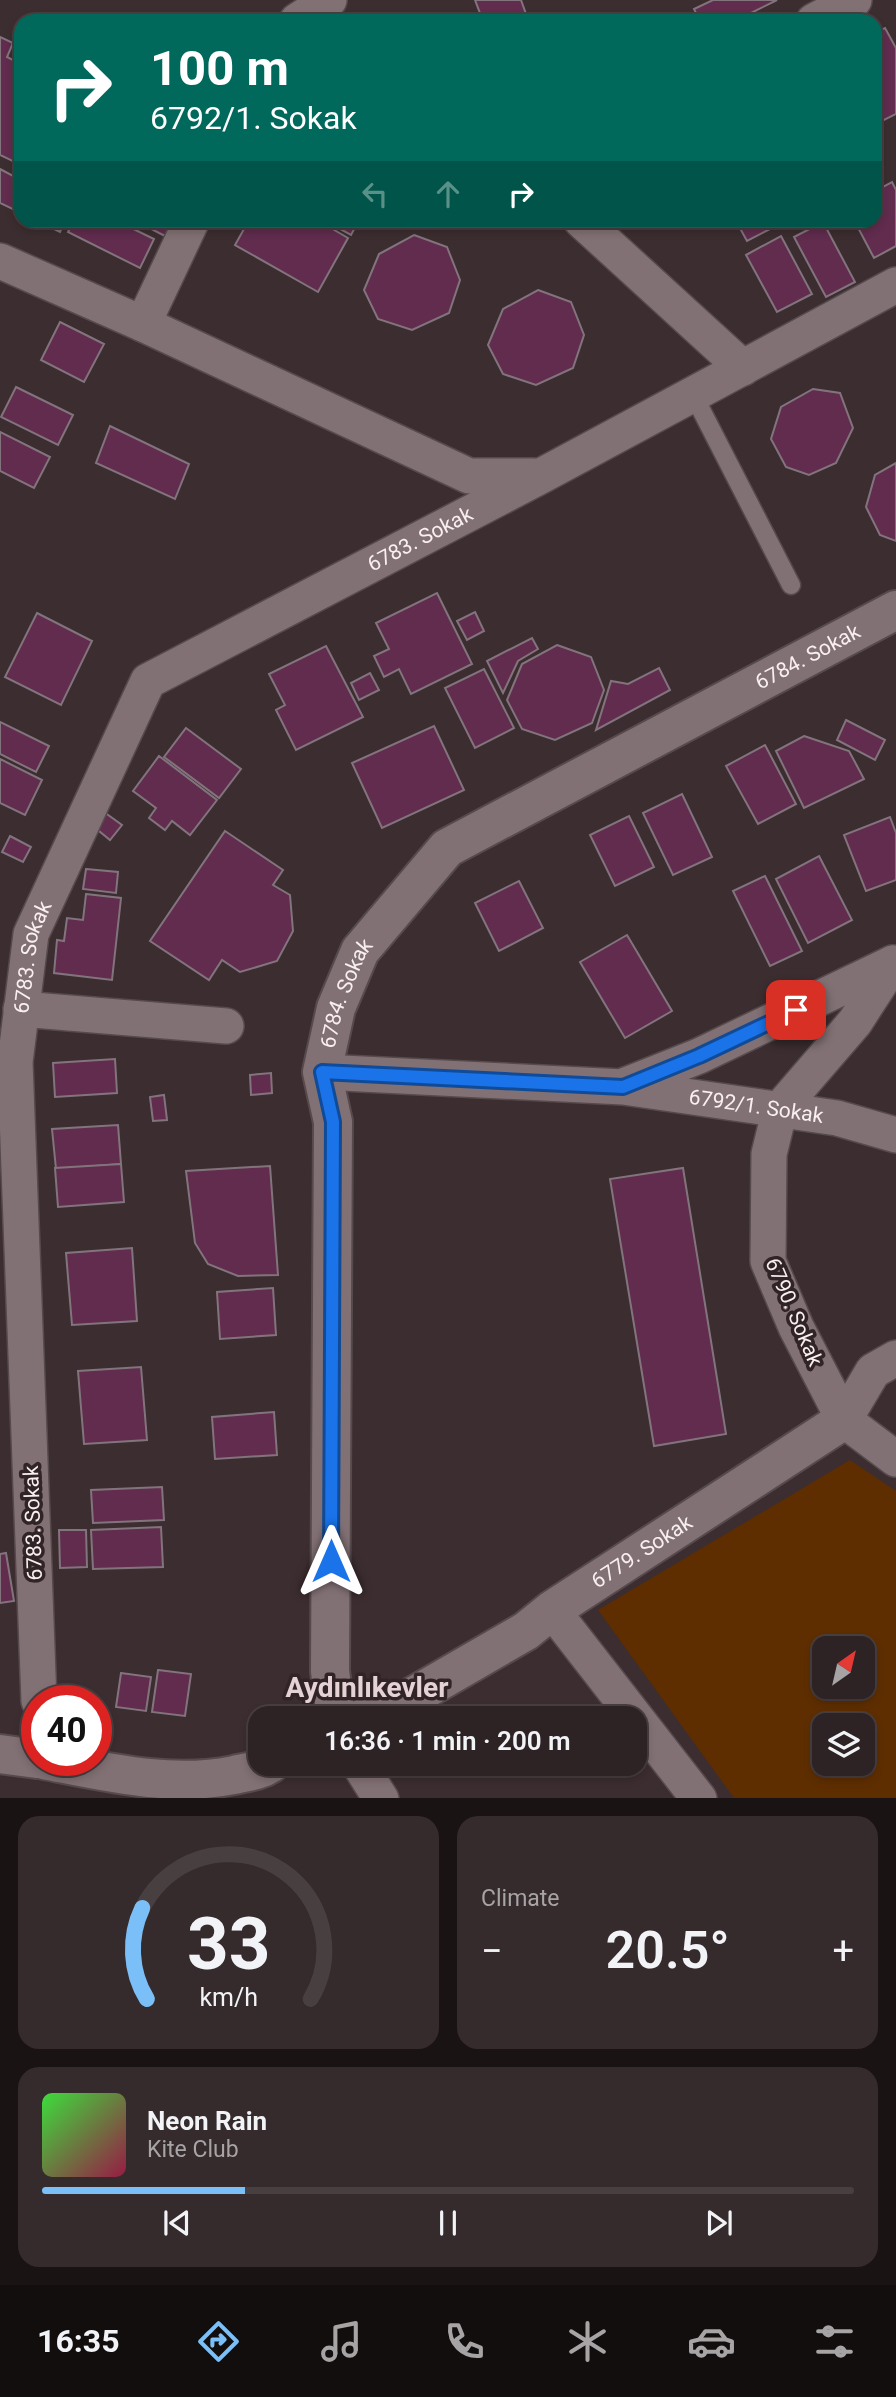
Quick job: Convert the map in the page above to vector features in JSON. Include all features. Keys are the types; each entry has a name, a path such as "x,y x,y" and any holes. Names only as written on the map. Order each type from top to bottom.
{"street":[{"path":"307,14 328,0"},
{"path":"827,14 854,0"},
{"path":"144,324 187,228"},
{"path":"590,228 743,368"},
{"path":"4,273 144,324 469,476 541,476"},
{"name":"6783. Sokak","path":"39,1685 15,1062 31,934 148,681 541,476 896,285"},
{"name":"6784. Sokak","path":"334,1706 330,1671 333,1122 322,1072 336,1008 360,951 447,848 896,610"},
{"name":"6790. Sokak","path":"623,1087 699,1056 894,962"},
{"name":"6790. Sokak","path":"894,962 855,1022 780,1109 769,1154 768,1261 796,1327 844,1420 896,1459"},
{"path":"21,1009 226,1026"},
{"name":"6792/1. Sokak","path":"322,1072 623,1087 837,1118 896,1135"},
{"name":"6779. Sokak","path":"396,1706 526,1631 552,1610 844,1420 873,1371 896,1358"},
{"path":"552,1610 699,1798"},
{"path":"0,1754 21,1757"},
{"path":"94,1776 132,1788 205,1781 248,1772"},
{"path":"367,1776 381,1798"}],"lane":[{"path":"693,394 791,585"}],"shaded area":[{"path":"850,1460 896,1491 896,1798 734,1798 598,1610"}],"building":[{"path":"475,0 521,0 526,14 480,14"},
{"path":"713,0 777,0 752,14 696,14 694,9"},
{"path":"885,28 896,48 896,114 882,121 882,30"},
{"path":"0,37 13,43 7,57 14,60 14,162 0,155"},
{"path":"0,169 14,176 14,210 0,203"},
{"path":"892,182 896,190 896,246 874,258 858,228 882,228 882,187"},
{"path":"70,228 131,228 154,239 140,268 68,232"},
{"path":"150,228 168,228 165,236"},
{"path":"245,228 331,228 348,238 318,292 235,245"},
{"path":"338,228 355,228 351,235"},
{"path":"740,228 772,228 747,241"},
{"path":"811,228 826,228 855,282 826,297 794,237"},
{"path":"414,235 447,247 460,280 449,313 412,330 378,319 364,290 379,254"},
{"path":"781,236 812,294 777,312 746,255"},
{"path":"538,290 571,302 584,335 573,368 536,385 503,374 488,345 503,309"},
{"path":"60,322 104,344 84,382 41,360"},
{"path":"16,387 73,415 58,445 1,417"},
{"path":"813,389 840,393 853,428 836,463 809,475 786,467 771,439 781,407"},
{"path":"110,426 189,464 175,499 96,463"},
{"path":"0,432 50,457 34,488 0,471"},
{"path":"896,463 896,541 880,535 866,507 875,475"},
{"path":"437,593 472,664 411,694 399,669 384,677 374,656 389,649 376,623"},
{"path":"475,612 484,631 467,640 457,621"},
{"path":"37,613 92,641 61,705 5,677"},
{"path":"532,638 538,649 518,661 503,693 487,661"},
{"path":"557,645 591,657 604,690 592,723 555,740 522,729 507,700 522,664"},
{"path":"326,646 363,717 296,750 276,710 285,705 269,674"},
{"path":"659,668 670,690 596,730 611,681 628,684"},
{"path":"484,669 514,728 475,748 445,688"},
{"path":"370,673 379,690 359,700 351,683"},
{"path":"846,720 885,740 875,760 837,740"},
{"path":"0,722 49,746 36,772 0,754"},
{"path":"434,726 464,790 382,828 352,763"},
{"path":"186,728 241,769 219,798 164,757"},
{"path":"804,736 849,751 864,779 804,808 776,751"},
{"path":"765,745 796,804 758,824 726,766"},
{"path":"159,756 217,800 190,835 172,821 165,830 149,818 156,808 133,791"},
{"path":"0,759 42,780 25,815 0,803"},
{"path":"682,794 712,857 673,875 643,813"},
{"path":"104,812 122,825 110,840 93,826"},
{"path":"629,816 654,867 615,886 590,835"},
{"path":"890,817 896,833 896,880 866,891 844,835"},
{"path":"225,831 283,870 273,885 290,895 293,931 277,961 240,972 222,960 209,980 150,941"},
{"path":"10,836 31,847 23,862 2,852"},
{"path":"819,856 852,920 808,943 776,879"},
{"path":"86,869 118,872 116,893 83,889"},
{"path":"765,876 802,951 770,966 733,891"},
{"path":"519,881 543,928 499,951 475,903"},
{"path":"86,894 121,898 112,980 54,973 57,940 64,941 67,918 83,920"},
{"path":"627,935 672,1011 625,1038 580,962"},
{"path":"115,1059 117,1093 55,1097 53,1063"},
{"path":"271,1073 272,1093 251,1095 250,1075"},
{"path":"164,1095 167,1120 153,1121 150,1097"},
{"path":"118,1125 121,1164 56,1169 52,1129"},
{"path":"121,1164 124,1202 58,1207 55,1168"},
{"path":"270,1166 278,1275 238,1276 208,1264 195,1243 186,1171"},
{"path":"683,1168 726,1434 654,1446 610,1179"},
{"path":"132,1248 137,1321 72,1325 66,1253"},
{"path":"273,1288 276,1335 220,1339 217,1292"},
{"path":"141,1367 147,1440 84,1444 78,1371"},
{"path":"274,1412 277,1455 215,1459 212,1417"},
{"path":"162,1487 164,1520 93,1523 91,1490"},
{"path":"161,1527 163,1567 93,1569 91,1530"},
{"path":"59,1530 86,1530 87,1567 60,1568"},
{"path":"6,1553 14,1601 0,1603 0,1554"},
{"path":"158,1670 191,1674 185,1716 152,1712"},
{"path":"121,1673 151,1677 146,1711 116,1707"}],"district":[{"name":"Aydınlıkevler","path":"367,1687"}],"route":[{"path":"331,1561 333,1122 322,1072 623,1087 699,1056 796,1010"}]}
